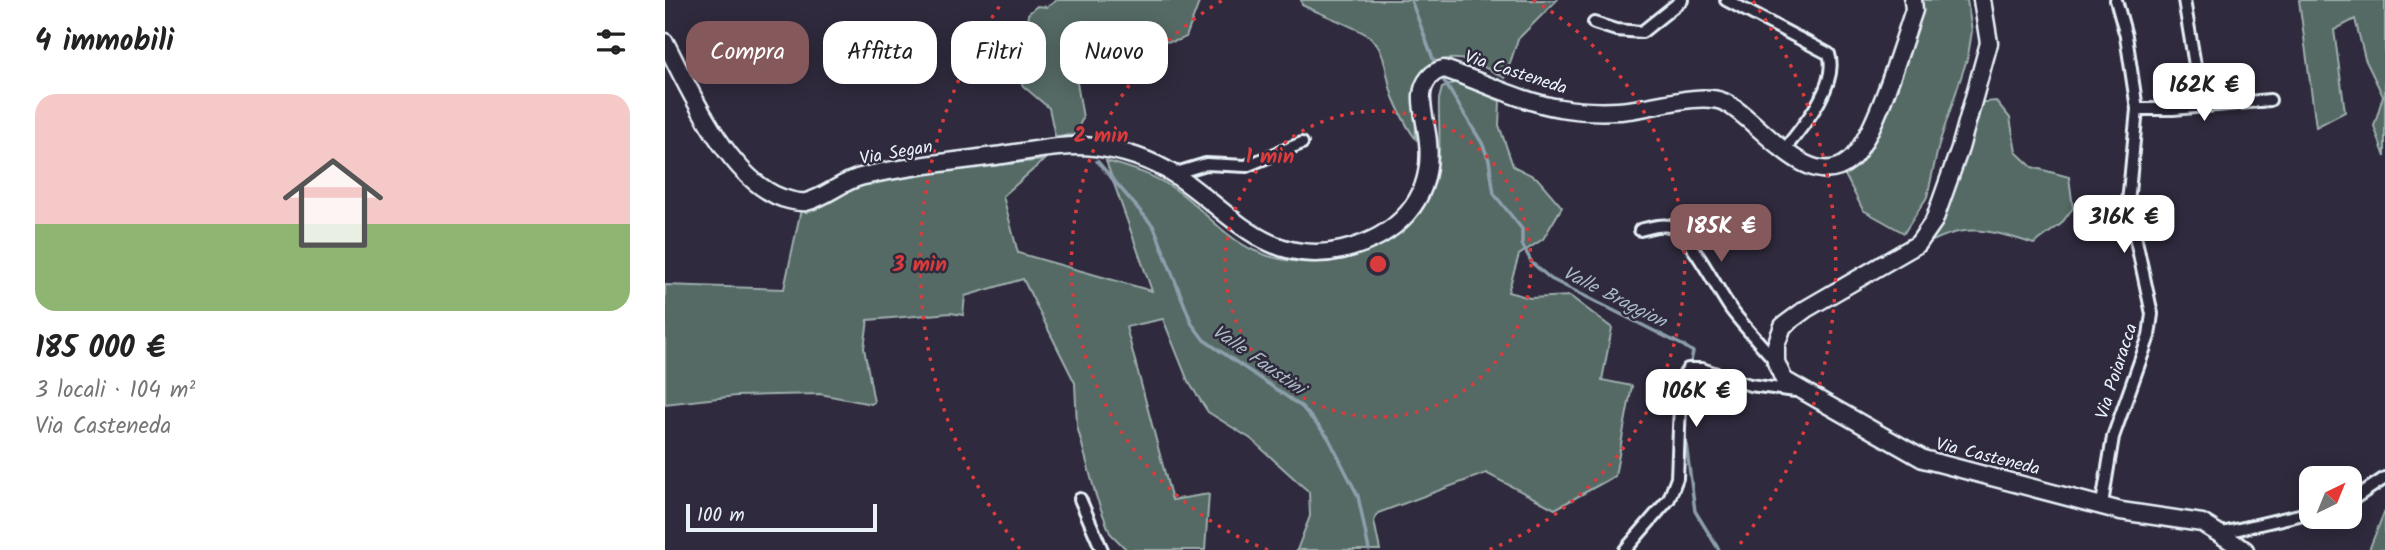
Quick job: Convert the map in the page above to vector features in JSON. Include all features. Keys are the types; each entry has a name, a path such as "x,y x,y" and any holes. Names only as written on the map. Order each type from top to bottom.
{"street":[{"path":"1594,23 1616,30 1641,32 1682,0"},
{"path":"1726,0 1829,54 1832,62 1830,77 1799,131 1784,150"},
{"name":"Via Casteneda","path":"1174,174 1252,236 1292,250 1341,250 1373,237 1410,214 1425,185 1429,145 1422,94 1435,70 1444,69 1558,108 1618,112 1695,99 1722,101 1752,121 1784,150 1809,167 1831,169 1849,162 1870,126 1895,66 1914,10 1913,0"},
{"path":"1776,362 1776,345 1783,326 1806,309 1918,244 1934,221 1961,148 1989,43 1982,0"},
{"name":"Via Poiaracca","path":"2102,504 2113,437 2149,336 2152,314 2128,203 2137,108 2126,36 2116,0"},
{"path":"2184,0 2203,107"},
{"name":"Via Segan","path":"665,42 729,152 746,173 775,195 803,203 861,176 1057,148 1095,147 1142,159 1174,174"},
{"path":"2137,108 2203,107 2270,100"},
{"path":"1174,174 1206,164 1246,166 1302,143"},
{"path":"1640,230 1666,225 1676,230 1697,254 1712,284 1733,313 1776,362"},
{"name":"Via Casteneda","path":"1776,362 1784,380 1923,459 2121,511 2202,523 2222,533 2245,550"},
{"path":"1625,550 1669,499 1677,478 1681,380 1689,369 1702,369 1750,385 1802,391"},
{"path":"2363,492 2385,478"},
{"path":"1080,499 1102,550"},
{"path":"2222,533 2299,515"}],"green space":[{"path":"1057,0 1200,0 1186,37 1174,41 1168,41 1168,21 1060,21 1060,84 1077,84 1083,118 1074,135 1055,136 1049,108 1022,84 1046,84 1046,21 1028,21 1028,14 1037,6 1047,7"},
{"path":"1301,0 1557,0 1518,39 1505,78 1470,61 1443,60 1432,65 1425,74 1417,99 1416,139 1393,97 1383,57 1376,43 1358,30 1302,5"},
{"path":"1921,0 1967,0 1972,31 1968,56 1939,144 1927,197 1904,233 1863,210 1842,169 1856,157"},
{"path":"2299,0 2385,0 2385,157 2374,126 2383,96 2365,59 2355,19 2334,30 2345,112 2316,127"},
{"path":"1456,82 1500,101 1499,125 1513,166 1537,178 1562,207 1543,239 1519,255 1508,292 1530,298 1570,296 1612,328 1602,380 1632,386 1615,476 1555,509 1486,473 1378,513 1374,521 1380,550 1297,550 1310,516 1309,492 1251,439 1208,412 1188,381 1163,319 1126,327 1172,500 1209,494 1205,550 1127,550 1110,533 1096,496 1077,426 1075,383 1023,279 965,296 963,315 951,313 868,320 864,348 874,402 871,404 820,394 736,396 665,404 665,285 784,289 803,200 868,182 913,174 1044,160 1003,196 1018,253 1152,291 1106,161 1144,173 1171,186 1234,239 1255,251 1283,260 1339,260 1366,252 1390,238 1411,219 1427,196 1438,160 1439,99 1442,88"},
{"path":"1996,101 2010,118 2016,152 2032,167 2069,177 2073,208 2061,224 2034,244 1977,230 1951,234 1922,247 1949,205 1975,103"},
{"path":"2385,510 2385,550 2369,550"}],"waterway":[{"name":"Valle Braggion","path":"1411,0 1436,67"},
{"name":"Valle Braggion","path":"1441,76 1482,143 1489,160 1494,194 1522,229 1522,244 1532,263 1551,279 1684,346 1693,352 1690,366"},
{"name":"Valle Faustini","path":"1097,161 1154,227 1192,324 1204,340 1302,407 1328,437 1358,496 1369,550"},
{"name":"Valle Braggion","path":"1685,394 1688,377"},
{"name":"Valle Braggion","path":"1684,429 1695,511 1719,550"}]}
